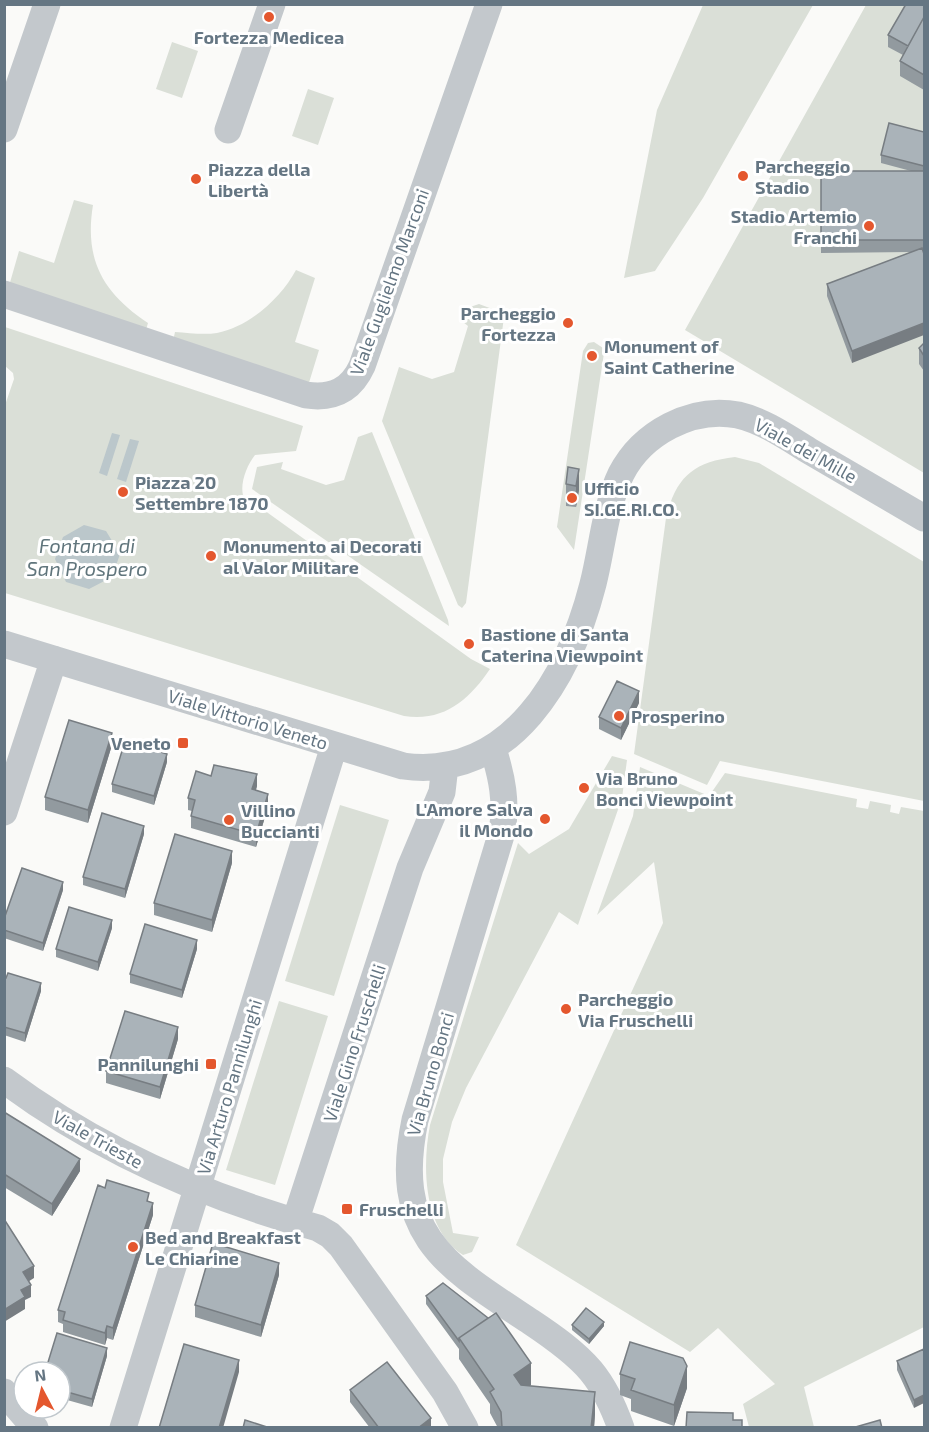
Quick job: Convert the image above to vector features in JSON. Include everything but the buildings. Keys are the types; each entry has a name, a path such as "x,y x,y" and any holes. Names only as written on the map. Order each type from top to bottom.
{"street":[{"path":"4,129 47,4"},
{"path":"228,130 272,4"},
{"name":"Viale Guglielmo Marconi","path":"4,294 306,395 328,396 349,387 362,366 489,4"},
{"name":"Viale dei Mille","path":"493,749 533,711 564,664 588,602 618,482 634,454 648,440 668,427 695,416 723,413 747,417 779,433 924,518"},
{"name":"Viale Vittorio Veneto","path":"4,644 403,766 445,766 464,762 493,749"},
{"path":"4,812 54,659"},
{"name":"Via Arturo Pannilunghi","path":"123,1428 334,746"},
{"name":"Via Bruno Bonci","path":"493,749 504,787 505,809 502,832 415,1120 409,1168 418,1216 433,1248 447,1264 540,1328 580,1359 601,1386 621,1428"},
{"name":"Viale Gino Fruschelli","path":"295,1222 410,868 442,792 445,766"},
{"name":"Viale Trieste","path":"4,1080 71,1126 197,1189"},
{"path":"197,1189 318,1228 330,1235 341,1246 445,1392 465,1428"},
{"path":"4,1392 35,1428"}],"shaded area":[{"path":"703,5 813,5 703,198 655,271 624,278 657,110"},
{"path":"866,5 924,5 924,473 685,330"},
{"path":"172,42 198,51 182,98 156,89"},
{"path":"308,89 334,98 318,145 292,136"},
{"path":"74,200 93,205 91,242 100,273 119,300 148,323 145,333 9,286 19,251 54,263"},
{"path":"296,270 315,278 295,342 319,350 308,386 173,341 175,332 212,334 241,325 273,301"},
{"path":"479,304 503,313 504,317 466,603 462,608 458,605 382,421 399,367 432,379 454,372 468,326 463,322 470,307"},
{"name":"Piazza 20 Settembre 1870","path":"5,327 303,426 296,451 255,455 245,474 242,485 243,495 471,659 490,669 473,690 454,706 431,716 404,716 5,593 4,408 14,379 13,373 5,366"},
{"path":"594,342 603,348 604,353 574,550 557,527 583,351 588,343"},
{"path":"372,432 449,626 252,489 257,467 283,462 281,469 326,485 344,480 358,437"},
{"path":"735,457 759,463 924,562 924,801 720,761 707,785 634,754 666,518 670,504 681,482 688,474 708,463"},
{"path":"612,756 627,760 622,798 578,925 559,912 466,1088 452,1122 443,1159 443,1182 453,1233 479,1237 472,1252 463,1255 450,1244 440,1230 428,1196 426,1159 430,1125 518,843 529,854 569,829"},
{"path":"640,767 709,796 725,773 857,799 856,807 868,809 870,801 891,805 890,812 899,814 901,807 924,811 924,1327 804,1387 814,1427 749,1427 743,1404 775,1384 718,1328 690,1352 516,1245 663,923 654,862 597,915 633,816"},
{"path":"340,805 389,820 334,996 285,981"},
{"path":"279,1001 328,1016 275,1185 226,1170"}],"water":[{"path":"112,433 120,435 107,476 99,473"},
{"path":"130,439 139,441 126,482 117,479"},
{"name":"Fontana di San Prospero","path":"84,525 106,531 120,554 112,577 89,589 66,582 55,559 63,537"}],"place":[{"name":"Fortezza Medicea","path":"269,17"},
{"name":"Parcheggio Stadio","path":"743,176"},
{"name":"Piazza della Libertà","path":"196,179"},
{"name":"Stadio Artemio Franchi","path":"869,226"},
{"name":"Parcheggio Fortezza","path":"568,323"},
{"name":"Monument of Saint Catherine","path":"592,356"},
{"name":"Piazza 20 Settembre 1870","path":"123,492"},
{"name":"Ufficio SI.GE.RI.CO.","path":"572,498"},
{"name":"Monumento ai Decorati al Valor Militare","path":"211,556"},
{"name":"Bastione di Santa Caterina Viewpoint","path":"469,644"},
{"name":"Prosperino","path":"619,716"},
{"name":"Veneto","path":"183,743"},
{"name":"Via Bruno Bonci Viewpoint","path":"584,788"},
{"name":"L'Amore Salva il Mondo","path":"545,819"},
{"name":"Villino Buccianti","path":"229,820"},
{"name":"Parcheggio Via Fruschelli","path":"566,1009"},
{"name":"Pannilunghi","path":"211,1064"},
{"name":"Fruschelli","path":"347,1209"},
{"name":"Bed and Breakfast Le Chiarine","path":"133,1247"}]}
